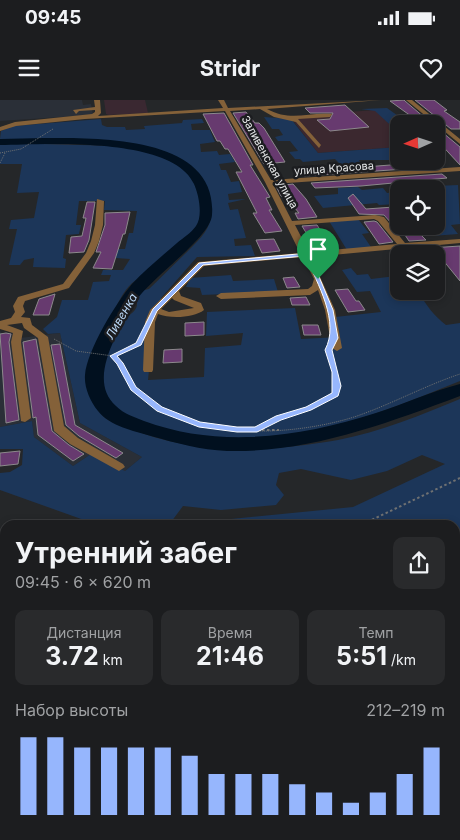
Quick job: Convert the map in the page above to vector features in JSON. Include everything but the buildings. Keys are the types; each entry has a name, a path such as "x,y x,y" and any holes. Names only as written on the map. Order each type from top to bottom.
{"street":[{"path":"94,114 97,100"},
{"name":"Заливенская улица","path":"221,100 269,182 307,255 330,310 337,348"},
{"path":"76,112 76,110 106,116 378,100"},
{"path":"409,100 460,142"},
{"path":"259,108 267,109 276,116 291,118 330,115"},
{"path":"0,122 3,127 94,114 106,116"},
{"path":"291,118 298,122 319,146"},
{"name":"улица Красова","path":"269,182 460,169"},
{"path":"25,418 11,325 20,312 18,306 21,299 66,286 90,253 99,225 100,201"},
{"path":"291,223 376,217 381,219 398,245"},
{"path":"430,245 460,241"},
{"path":"148,370 150,322 155,310 201,264 390,250"},
{"path":"221,296 310,292 316,287 318,279"},
{"path":"155,310 168,315 199,310 198,304 177,298 174,290"},
{"path":"11,325 43,337 58,428 74,441 118,467"}],"path":[{"path":"0,153 27,146 37,137"},
{"path":"0,163 5,153"},
{"path":"43,337 63,342 76,351 113,356 139,344"},
{"path":"257,429 279,418 309,409 336,394 336,372 329,350 335,338"},
{"path":"113,356 120,363 133,388 160,409 199,424 237,430 314,426 354,417 460,374"},
{"path":"373,520 460,478"}],"shaded area":[{"path":"0,100 82,100 83,105 91,104 93,115 0,121"},
{"path":"104,100 145,100 148,113 109,115 106,114"},
{"path":"387,108 397,115 390,115 390,125 375,111 361,109"},
{"path":"375,110 390,124 390,148 318,153 291,118 294,116"},
{"path":"264,117 291,119 318,153 390,148 390,160 359,160 361,164 341,165 335,159 303,162 300,159 295,159 289,152 298,151 290,141 278,141 275,137 283,135 279,129 272,129"},
{"path":"101,119 102,125 107,127 125,127 126,130 145,129 144,126 182,123 183,120 202,119 204,123 191,124 192,130 210,130 215,142 200,144 201,152 217,151 219,155 230,154 235,162 219,164 221,170 226,170 231,182 239,181 242,192 228,194 229,200 246,199 228,203 230,210 238,209 246,238 234,239 235,246 251,245 255,256 197,257 161,298 164,300 155,310 148,380 204,377 205,348 241,345 243,333 206,336 207,312 295,308 301,339 340,337 335,317 381,312 370,291 357,292 342,270 351,268 357,275 368,274 371,279 390,277 390,300 423,300 446,325 460,323 460,381 384,411 347,423 271,438 232,439 193,435 152,425 125,415 111,404 106,396 101,377 105,358 120,324 135,310 137,304 136,296 140,291 149,289 206,231 211,218 211,210 206,190 193,169 171,155 145,146 115,142 0,139 1,131 13,126"},
{"path":"0,143 120,146 154,152 178,163 187,170 194,182 200,204 198,225 189,238 175,251 148,274 132,283 126,290 93,357 88,378 90,393 95,405 105,418 151,436 178,443 204,447 258,449 312,444 354,437 460,399 460,520 221,520 353,507 445,464 422,455 387,471 351,480 301,469 279,473 276,485 284,495 276,505 221,510 183,506 172,520 84,520 0,490 0,473 10,472 22,465 23,449 0,449 0,427 32,421 34,437 73,466 91,454 125,471 142,457 80,423 60,333 48,334 43,329 57,317 62,300 88,300 93,282 109,281 111,275 101,275 103,270 123,270 130,259 101,257 103,249 125,249 129,233 133,233 137,211 104,210 105,201 79,201 76,225 81,225 79,234 66,235 63,258 66,259 65,268 33,267 34,258 24,260 20,265 9,265 17,229 9,229 11,220 34,218 39,192 17,193 22,164 0,164"},
{"path":"458,185 460,224 451,225 458,234 445,235 445,186"},
{"path":"358,187 362,190 383,188 387,193 390,193 390,204 379,205 377,203 323,208 314,196 338,194 338,188"},
{"path":"358,219 369,233 362,234 371,247 347,250 329,221"},
{"path":"231,275 233,281 274,279 278,292 202,295 200,288 186,287 190,278"},
{"path":"0,331 2,334 19,331 20,338 60,333 80,423 142,457 125,471 91,454 73,466 34,437 32,421 0,427"}],"waterway":[{"name":"Ливенка","path":"0,142 93,142 141,148 181,162 187,166 200,184 205,205 205,221 203,226 138,287 112,330 96,367 94,375 96,390 108,410 119,418 145,428 185,439 225,444 265,443 305,438 344,429 460,390"}],"route":[{"path":"307,255 318,279 327,298 335,338 329,350 336,372 336,394 309,409 279,418 257,429 237,430 199,424 160,409 133,388 120,363 113,356 139,344 155,310 196,266 201,264 307,255"}]}
